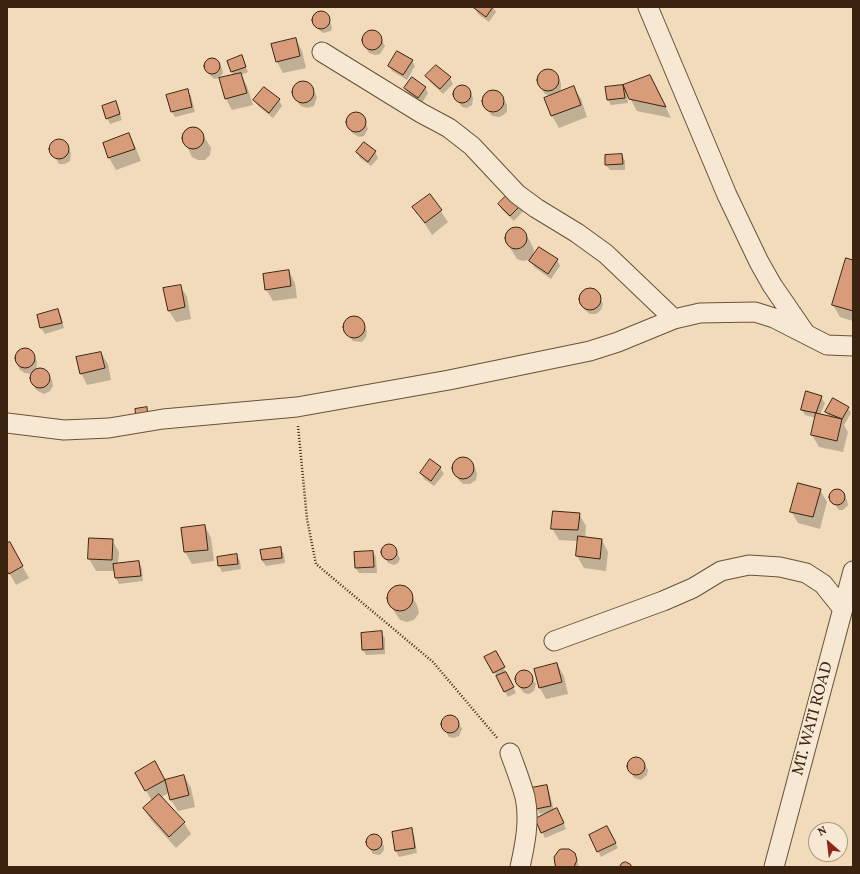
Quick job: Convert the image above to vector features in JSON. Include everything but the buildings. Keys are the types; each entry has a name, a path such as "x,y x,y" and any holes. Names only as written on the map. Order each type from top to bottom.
{"street":[{"path":"648,7 727,194 759,262 772,285 806,335"},
{"path":"322,52 455,132 472,146 517,194 536,208 577,233 606,254 674,319"},
{"path":"7,423 64,430 109,428 163,419 297,407 449,380 590,351 618,342 674,319 700,313 755,312 774,318 827,345 853,346"},
{"path":"554,641 663,601 693,588 721,571 749,565 780,568 806,573 823,584 843,609"},
{"name":"MT. WATI ROAD","path":"774,867 853,571"},
{"path":"510,753 525,798 525,843 520,867"}],"path":[{"path":"297,407 307,520 316,564 433,662 510,753"}]}
